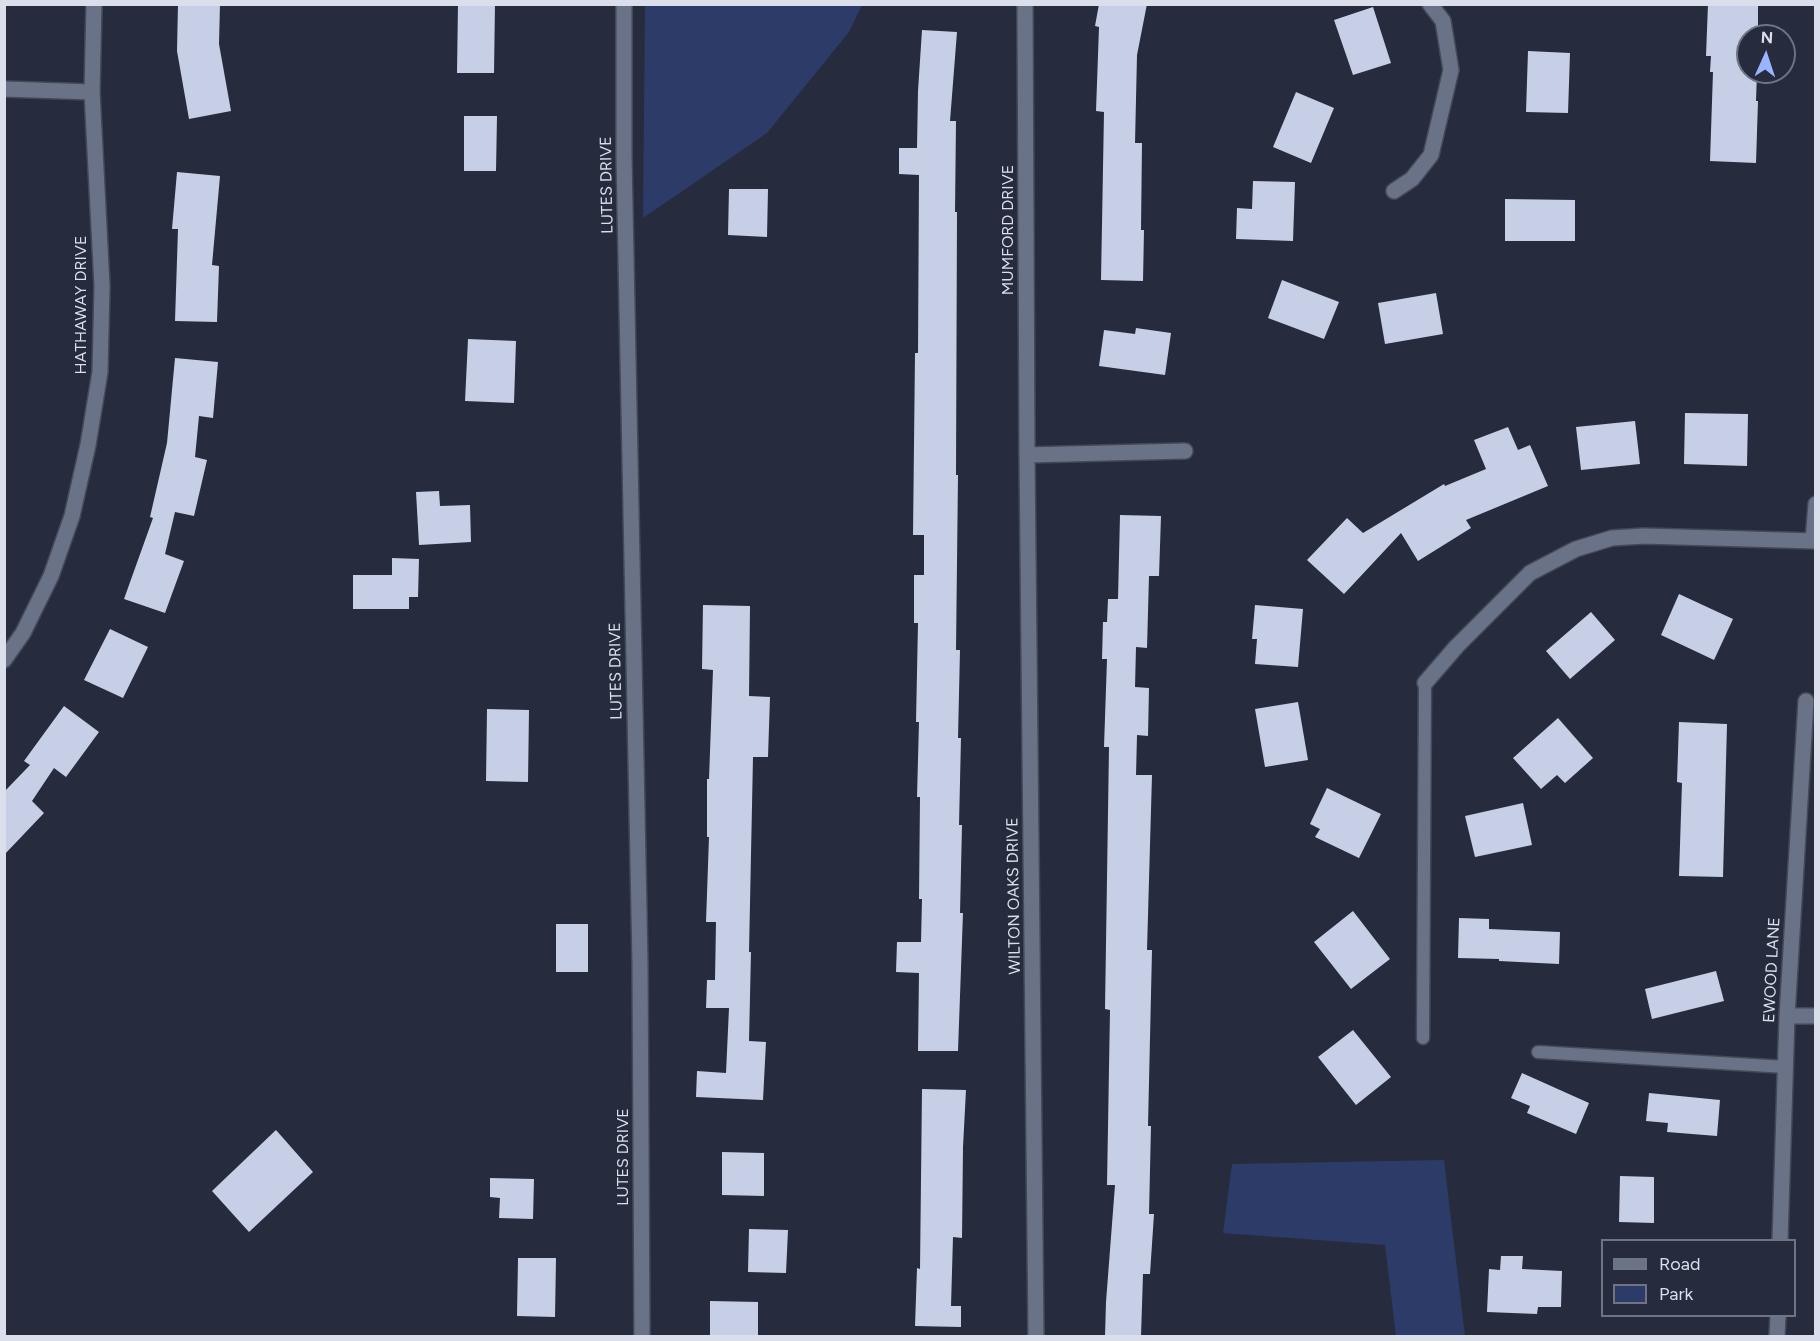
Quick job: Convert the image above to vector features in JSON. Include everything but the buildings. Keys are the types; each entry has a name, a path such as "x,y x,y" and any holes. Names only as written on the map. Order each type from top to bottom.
{"street":[{"name":"HATHAWAY DRIVE","path":"4,660 23,633 51,576 72,516 88,445 100,372 102,286 92,92 94,4"},
{"name":"LUTES DRIVE","path":"624,4 624,169 640,950 642,1336"},
{"name":"MUMFORD DRIVE","path":"1025,4 1027,455"},
{"path":"1394,190 1412,179 1431,155 1451,70 1443,21 1430,4"},
{"path":"4,89 92,92"},
{"path":"1027,455 1185,452"},
{"name":"WILTON OAKS DRIVE","path":"1027,455 1036,1336"},
{"path":"1425,683 1457,646 1530,573 1576,549 1612,538 1644,536 1814,541 1815,504"},
{"name":"EWOOD LANE","path":"1780,1239 1787,1016 1806,701"},
{"path":"1787,1016 1815,1016"},
{"path":"1777,1336 1778,1317"}],"lane":[{"path":"1423,1038 1425,683"},
{"path":"1538,1052 1786,1067"}],"green space":[{"path":"645,4 862,5 849,32 767,133 643,218"},
{"path":"1444,1160 1465,1336 1396,1336 1385,1245 1223,1233 1232,1164"}]}
